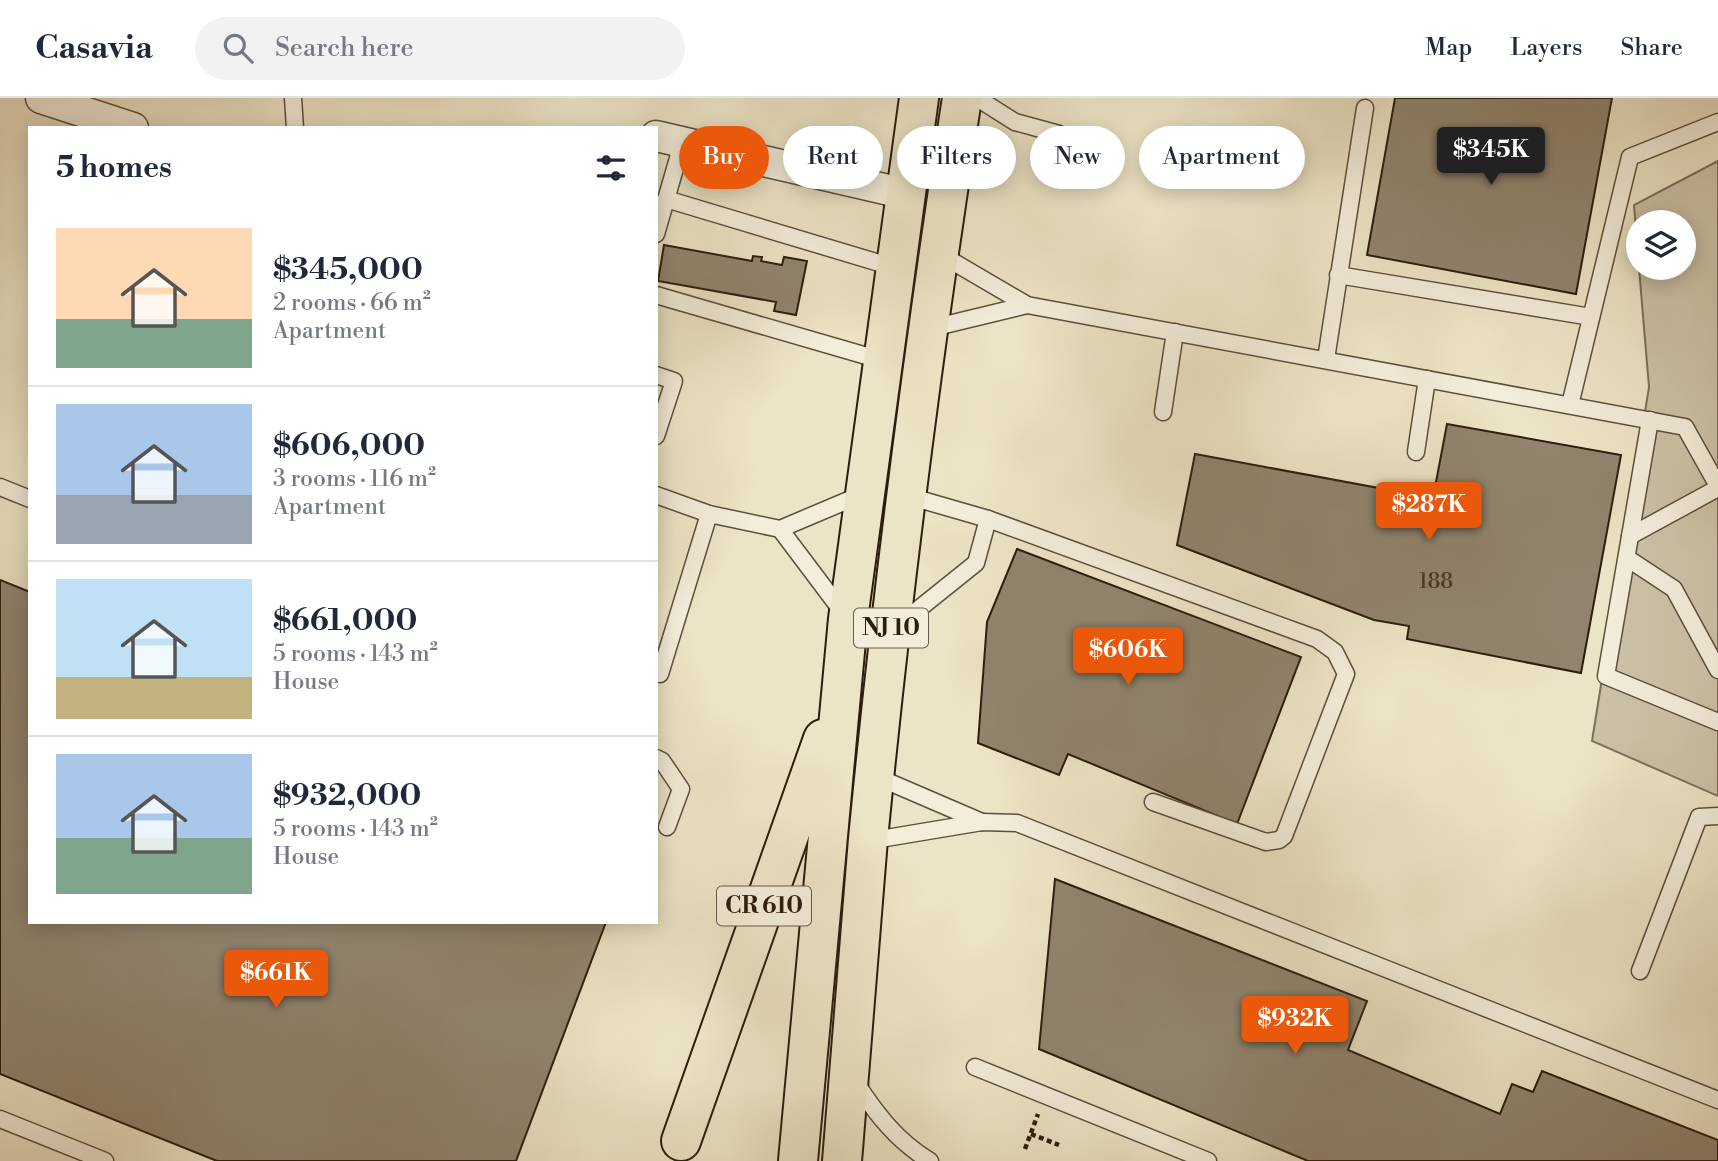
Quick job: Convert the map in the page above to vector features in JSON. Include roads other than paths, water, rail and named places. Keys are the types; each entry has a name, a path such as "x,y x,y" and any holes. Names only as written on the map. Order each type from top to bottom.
{"main road":[{"name":"NJ 10","path":"798,1161 846,670 848,619 919,98"},
{"name":"NJ 10","path":"842,1161 868,841 891,631 938,253 962,98"},
{"name":"CR 610","path":"681,1141 846,670"}],"street":[{"path":"41,98 127,126"},
{"path":"670,139 906,194"}],"lane":[{"path":"293,98 295,126"},
{"path":"977,98 1015,122 1030,126"},
{"path":"1326,359 1365,108"},
{"path":"1570,405 1630,158 1718,122"},
{"path":"658,227 666,199 670,139"},
{"path":"666,199 896,268"},
{"path":"938,253 1027,305 1685,427 1718,487 1630,536"},
{"path":"1338,275 1591,317"},
{"path":"658,296 884,361"},
{"path":"928,329 1027,305"},
{"path":"1163,412 1175,332"},
{"path":"658,376 674,381 658,430"},
{"path":"1416,453 1427,379"},
{"path":"1650,420 1606,676 1718,722"},
{"path":"0,487 28,498"},
{"path":"658,496 709,514 780,530 867,492"},
{"path":"908,496 988,519 1317,639 1335,652 1346,674 1284,836 1279,840 1266,842 1153,802"},
{"path":"660,674 709,514"},
{"path":"891,631 976,563 988,519"},
{"path":"780,530 848,619"},
{"path":"1627,558 1674,589 1718,670"},
{"path":"658,759 681,789 667,827"},
{"path":"875,776 982,822"},
{"path":"1640,971 1699,817 1718,816"},
{"path":"868,841 982,822 1017,823 1718,1100"},
{"path":"975,1068 1208,1161"},
{"path":"850,1074 884,1125 912,1150 930,1161"},
{"path":"0,1119 105,1161"}]}
